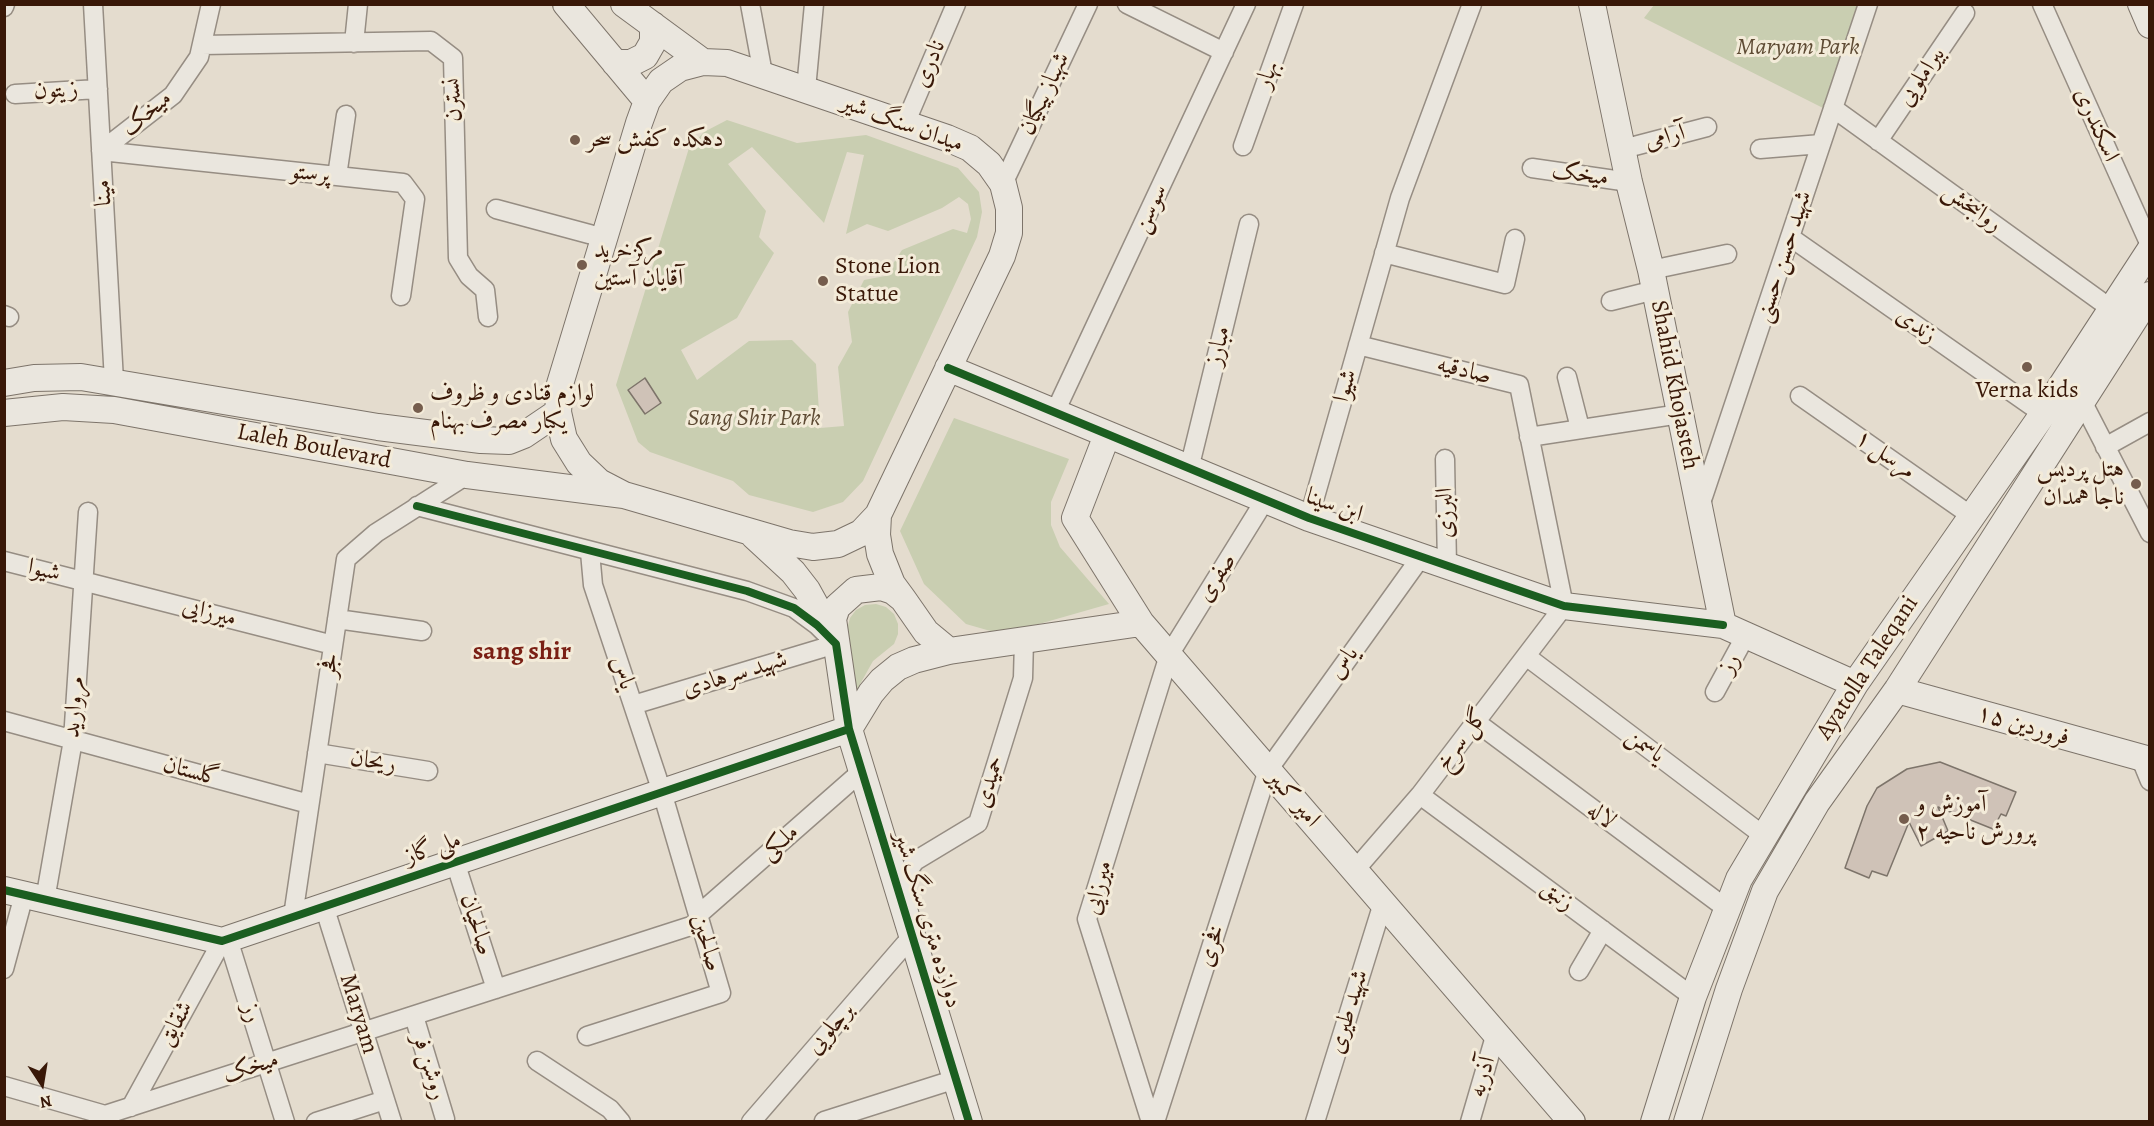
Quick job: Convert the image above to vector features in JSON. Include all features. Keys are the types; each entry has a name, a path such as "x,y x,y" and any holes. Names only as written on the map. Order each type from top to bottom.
{"main road":[{"path":"566,4 646,100"},
{"path":"624,4 704,62"},
{"name":"Shahid Khojasteh","path":"1592,4 1629,182 1653,280 1699,509 1734,630"},
{"path":"2141,4 2150,26"},
{"path":"615,63 631,63 645,56 653,42 653,25"},
{"name":"میدان سنگ شیر","path":"704,62 727,63 764,74 970,148 989,164 1003,184 1010,216 1009,233 1002,256 878,515 861,533 838,544 813,547 747,531 624,495 599,482 579,464 564,439 558,412 560,384 646,100 661,81 680,68 704,62"},
{"name":"Ayatolla Taleqani","path":"1654,1122 1693,997 1739,879 1855,684 1970,515 2043,414 2110,308 2150,250"},
{"name":"Ayatolla Taleqani","path":"1687,1122 1729,989 1765,891 1817,802 1897,690 2150,296"},
{"name":"ابن سینا","path":"948,368 1309,518 1564,606 1734,630"},
{"name":"Laleh Boulevard","path":"4,383 58,376 114,381 378,427 509,441"},
{"name":"Laleh Boulevard","path":"4,413 63,406 114,410 467,475 624,495"},
{"path":"467,475 509,441 524,435 558,412"},
{"name":"امیر کبیر","path":"1107,435 1076,518 1141,623 1572,1122"},
{"path":"2018,449 2041,464"},
{"path":"878,515 877,535 880,554 892,584 926,632 949,651"},
{"path":"747,531 768,548 807,590 836,645"},
{"path":"836,645 833,619 845,597 868,586 893,591 903,599"},
{"path":"849,729 871,693 898,667 949,651 1141,623"},
{"path":"1734,630 1855,684"},
{"name":"دوازده متری سنگ شیر","path":"836,645 849,729 969,1122"},
{"name":"۱۵ فروردین","path":"1897,690 2147,766"},
{"name":"ملی گاز","path":"225,940 849,729"},
{"path":"25,895 225,940"},
{"path":"1670,1074 1699,1084"}],"street":[{"name":"مینا","path":"93,4 114,381"},
{"name":"میخک","path":"101,151 173,95 199,57 211,4"},
{"path":"354,43 358,4"},
{"path":"750,4 764,74"},
{"path":"806,89 814,4"},
{"name":"نادری","path":"905,124 956,4"},
{"name":"شهباز بیگیان","path":"1003,184 1088,4"},
{"path":"1127,4 1224,52"},
{"name":"سوسن","path":"1055,412 1246,4"},
{"name":"بهار","path":"1243,146 1294,4"},
{"name":"شیوا","path":"1309,518 1400,198 1472,4"},
{"name":"شهید حسن حسنی","path":"1699,509 1868,4"},
{"name":"اسکندری","path":"2042,4 2150,245"},
{"name":"بیراملویی","path":"1878,141 1965,13"},
{"name":"نسترن","path":"202,45 431,41 453,58 458,258 469,276 485,290 488,317"},
{"name":"زیتون","path":"15,94 98,89"},
{"name":"روانبخش","path":"1833,108 2110,308"},
{"path":"337,176 346,115"},
{"name":"آرامی","path":"1623,149 1707,127"},
{"path":"1760,149 1821,144"},
{"name":"پرستو","path":"101,151 403,183 415,199 401,296"},
{"name":"میخک","path":"1532,168 1629,182"},
{"path":"496,209 604,238"},
{"name":"مبارز","path":"1189,469 1249,224"},
{"name":"زندی","path":"1790,237 2043,414"},
{"path":"1384,253 1505,284 1515,239"},
{"path":"1611,301 1653,280 1727,254"},
{"name":"صادقیه","path":"1358,345 1519,385 1564,606"},
{"path":"1567,377 1580,428"},
{"name":"مرسل ۱","path":"1800,396 1970,515"},
{"path":"2082,401 2150,534"},
{"path":"1529,437 1680,414"},
{"path":"2105,447 2150,422"},
{"name":"البرزی","path":"1445,459 1447,566"},
{"name":"فجر","path":"292,916 346,559 376,533 467,475"},
{"name":"صفری","path":"1169,655 1265,500"},
{"path":"417,506 747,591 794,608 818,626 836,645"},
{"name":"مروارید","path":"4,969 73,740 88,512"},
{"name":"یاس","path":"591,552 593,585 662,792"},
{"name":"یاس","path":"1268,770 1421,557"},
{"name":"شیوا","path":"4,561 84,581"},
{"name":"میرزایی","path":"84,581 333,645"},
{"name":"گل سرخ","path":"1355,870 1420,795 1564,606"},
{"path":"338,619 422,631"},
{"name":"رز","path":"1715,692 1734,630"},
{"name":"حمیدی","path":"897,887 915,861 978,823 1023,678 1024,640"},
{"name":"شهید سرهادی","path":"633,705 836,645"},
{"name":"میرزایی","path":"1150,1122 1087,919 1169,655"},
{"name":"یاسمن","path":"1526,656 1764,836"},
{"path":"4,721 73,740"},
{"name":"لاله","path":"1476,722 1727,909"},
{"name":"گلستان","path":"73,740 309,804"},
{"name":"ریحان","path":"317,753 428,771"},
{"name":"فخری","path":"1155,1122 1268,770"},
{"name":"ملکی","path":"496,989 699,919 862,771"},
{"name":"صالحین","path":"587,1036 721,993 662,792"},
{"name":"زنبق","path":"1420,795 1693,997"},
{"name":"صالحیان","path":"455,862 496,989"},
{"name":"شهید طیری","path":"1316,1122 1383,903"},
{"name":"Maryam","path":"324,906 392,1122"},
{"path":"1579,971 1603,930"},
{"name":"برچلویی","path":"751,1122 912,936"},
{"name":"رز","path":"225,940 285,1122"},
{"name":"شقایق","path":"130,1107 225,940"},
{"name":"میخک","path":"4,1086 105,1115 496,989"},
{"name":"روشن فر","path":"414,1016 445,1119"},
{"name":"آذربه","path":"1470,1122 1496,1033"},
{"path":"537,1061 610,1117"},
{"path":"824,1121 956,1079"},
{"path":"316,1122 385,1100"}],"green space":[{"name":"Maryam Park","path":"1654,5 1857,5 1825,109 1644,18"},
{"name":"Sang Shir Park","path":"727,120 797,143 866,135 958,168 979,192 982,212 977,237 863,481 843,502 813,512 749,495 733,481 650,452 638,442 616,385 689,148 704,132","holes":["752,147 824,223 847,152 864,155 846,234 867,224 888,231 942,208 959,197 968,204 971,219 967,233 953,229 902,250 885,276 864,280 848,312 852,342 838,367 844,426 820,428 816,364 792,340 749,341 697,380 681,350 737,318 774,253 759,237 766,211 728,164"]},
{"path":"954,418 1069,459 1051,502 1051,525 1060,547 1109,604 1018,630 994,632 966,624 924,584 900,531"},
{"path":"876,604 886,607 894,614 898,624 898,634 894,644 873,661 854,695 852,655 847,629 850,618 856,610 865,605"}],"building":[{"path":"645,378 661,403 645,414 628,390"},
{"name":"آموزش و پرورش ناحیه ۲","path":"1940,762 2016,792 2006,816 2001,814 1993,829 1938,807 1948,831 1921,846 1909,822 1887,876 1872,871 1869,878 1845,868 1867,806 1877,788 1907,769"}],"cycle path":[{"path":"948,368 1309,518 1564,606 1723,625"},
{"path":"417,506 747,591 794,608 817,625 836,644 849,729 969,1122"},
{"path":"4,890 222,941 849,729"}],"place":[{"name":"دهکده کفش سحر","path":"575,140"},
{"name":"مرکزخرید آقایان آستین","path":"582,265"},
{"name":"Stone Lion Statue","path":"823,281"},
{"name":"Verna kids","path":"2027,367"},
{"name":"لوازم قنادی و ظروف یکبار مصرف بهنام","path":"418,408"},
{"name":"هتل پردیس ناجا همدان","path":"2136,484"},
{"name":"آموزش و پرورش ناحیه ۲","path":"1904,819"}],"district":[{"name":"sang shir","path":"522,653"}]}
